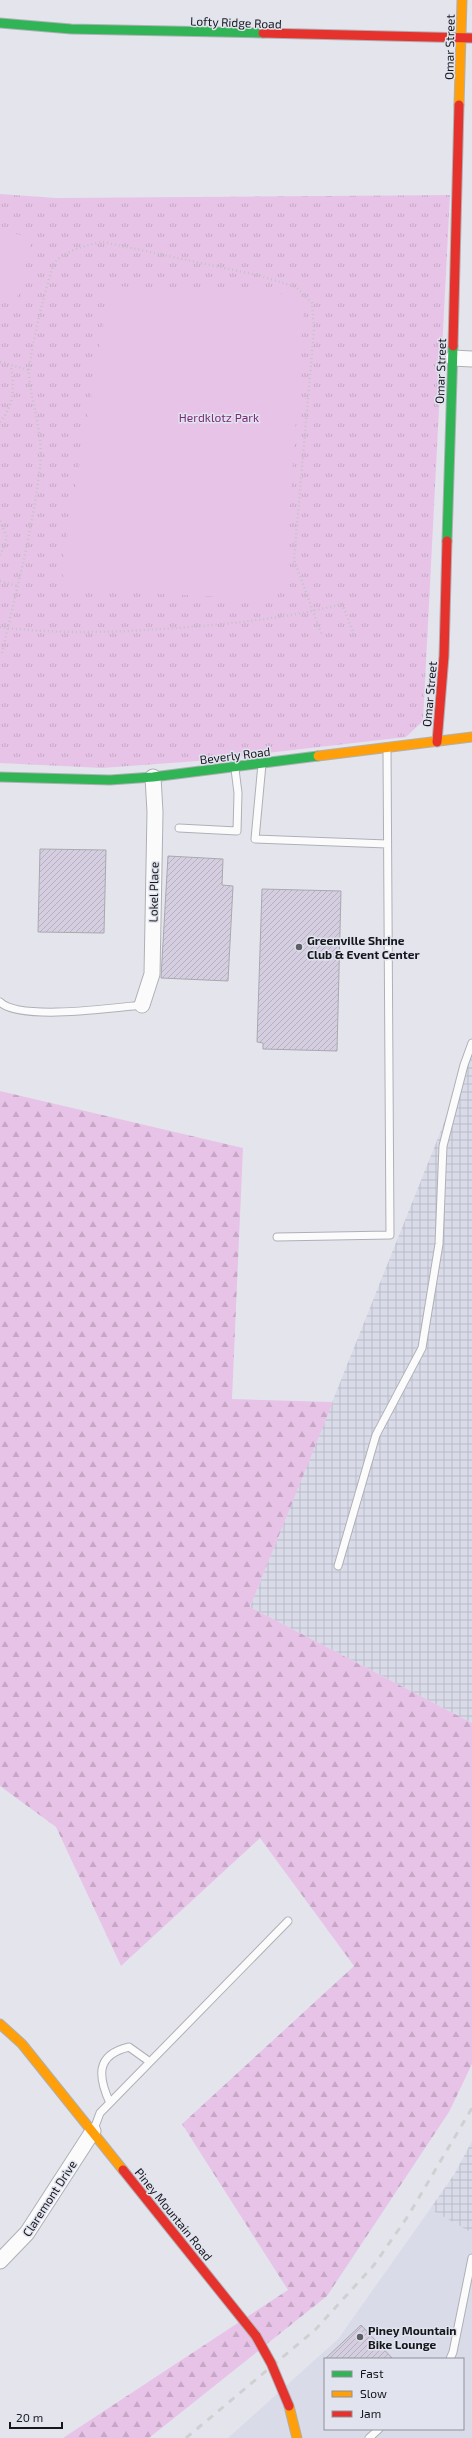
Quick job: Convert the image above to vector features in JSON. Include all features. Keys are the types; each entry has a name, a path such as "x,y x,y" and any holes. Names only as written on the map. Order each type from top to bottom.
{"street":[{"name":"Omar Street","path":"437,742 444,656 462,0"},
{"name":"Lofty Ridge Road","path":"0,23 71,29 472,38"},
{"path":"453,358 472,359"},
{"name":"Beverly Road","path":"0,777 110,780 153,777 387,749 472,737"},
{"name":"Lokel Place","path":"142,1006 152,974 155,812 153,777"},
{"name":"Piney Mountain Road","path":"0,2024 22,2044 256,2336 271,2363 289,2406 297,2438"},
{"name":"Claremont Drive","path":"0,2261 27,2233 93,2131"}],"lane":[{"path":"277,1237 390,1236 387,749"},
{"path":"262,764 255,840 387,844"},
{"path":"179,828 237,831 238,793 235,767"},
{"path":"0,1002 5,1007 21,1012 142,1006"},
{"path":"338,1566 376,1434 422,1348 439,1244 443,1146 464,1065 472,1043"},
{"path":"93,2131 100,2113 288,1922"},
{"path":"110,2103 102,2084 101,2074 104,2062 111,2054 129,2047 150,2062"},
{"path":"450,2358 453,2352 472,2258"},
{"path":"369,2438 378,2430"}],"path":[{"path":"2,653 33,512 41,464 38,423 29,370 46,290 56,262 79,247 103,242 258,275 296,287 312,303 314,330 294,560 322,635"},
{"path":"0,362 29,370"},
{"path":"0,422 8,412 13,398 11,366"},
{"path":"0,521 7,537 0,556"},
{"path":"0,582 17,586"},
{"path":"0,627 78,633 153,630 243,622 313,612 342,604 354,634"}],"shaded area":[{"path":"472,1053 472,1723 250,1607"},
{"path":"472,2141 472,2233 430,2209 455,2173"},
{"path":"430,2209 472,2233 472,2438 228,2438 338,2339"}],"green space":[{"name":"Herdklotz Park","path":"0,194 56,198 450,195 423,721 406,737 198,761 102,768 0,763"},
{"path":"0,230 32,238 17,298 0,294"},
{"path":"110,286 294,294 304,304 284,590 271,599 70,590 61,572"},
{"path":"0,1091 243,1148 232,1399 333,1402 250,1607 472,1723 472,2064 449,2112 327,2296 149,2438 63,2438 288,2290 182,2124 354,1966 260,1838 121,1966 56,1827 0,1786"}],"building":[{"path":"40,849 106,850 104,933 38,932"},
{"path":"168,856 223,859 222,885 233,886 228,981 161,978"},
{"name":"Greenville Shrine Club & Event Center","path":"262,889 341,891 337,1051 263,1049 263,1043 257,1042"},
{"name":"Piney Mountain Bike Lounge","path":"361,2325 392,2358 326,2358"}],"railway":[{"path":"186,2438 315,2330 374,2265 408,2216 472,2108"}],"traffic: fast":[{"path":"0,23 71,29 263,33"},
{"path":"447,541 453,346"},
{"path":"0,777 110,780 153,777 318,756"}],"traffic: slow":[{"path":"459,105 462,0"},
{"path":"318,756 472,737"},
{"path":"0,2024 22,2044 123,2170"},
{"path":"289,2406 297,2438"}],"traffic: jam":[{"path":"263,33 472,38"},
{"path":"453,346 459,105"},
{"path":"437,742 444,656 447,541"},
{"path":"123,2170 256,2336"},
{"path":"256,2336 271,2363 289,2406"}],"place":[{"name":"Greenville Shrine Club & Event Center","path":"299,947"},
{"name":"Piney Mountain Bike Lounge","path":"360,2337"}]}
